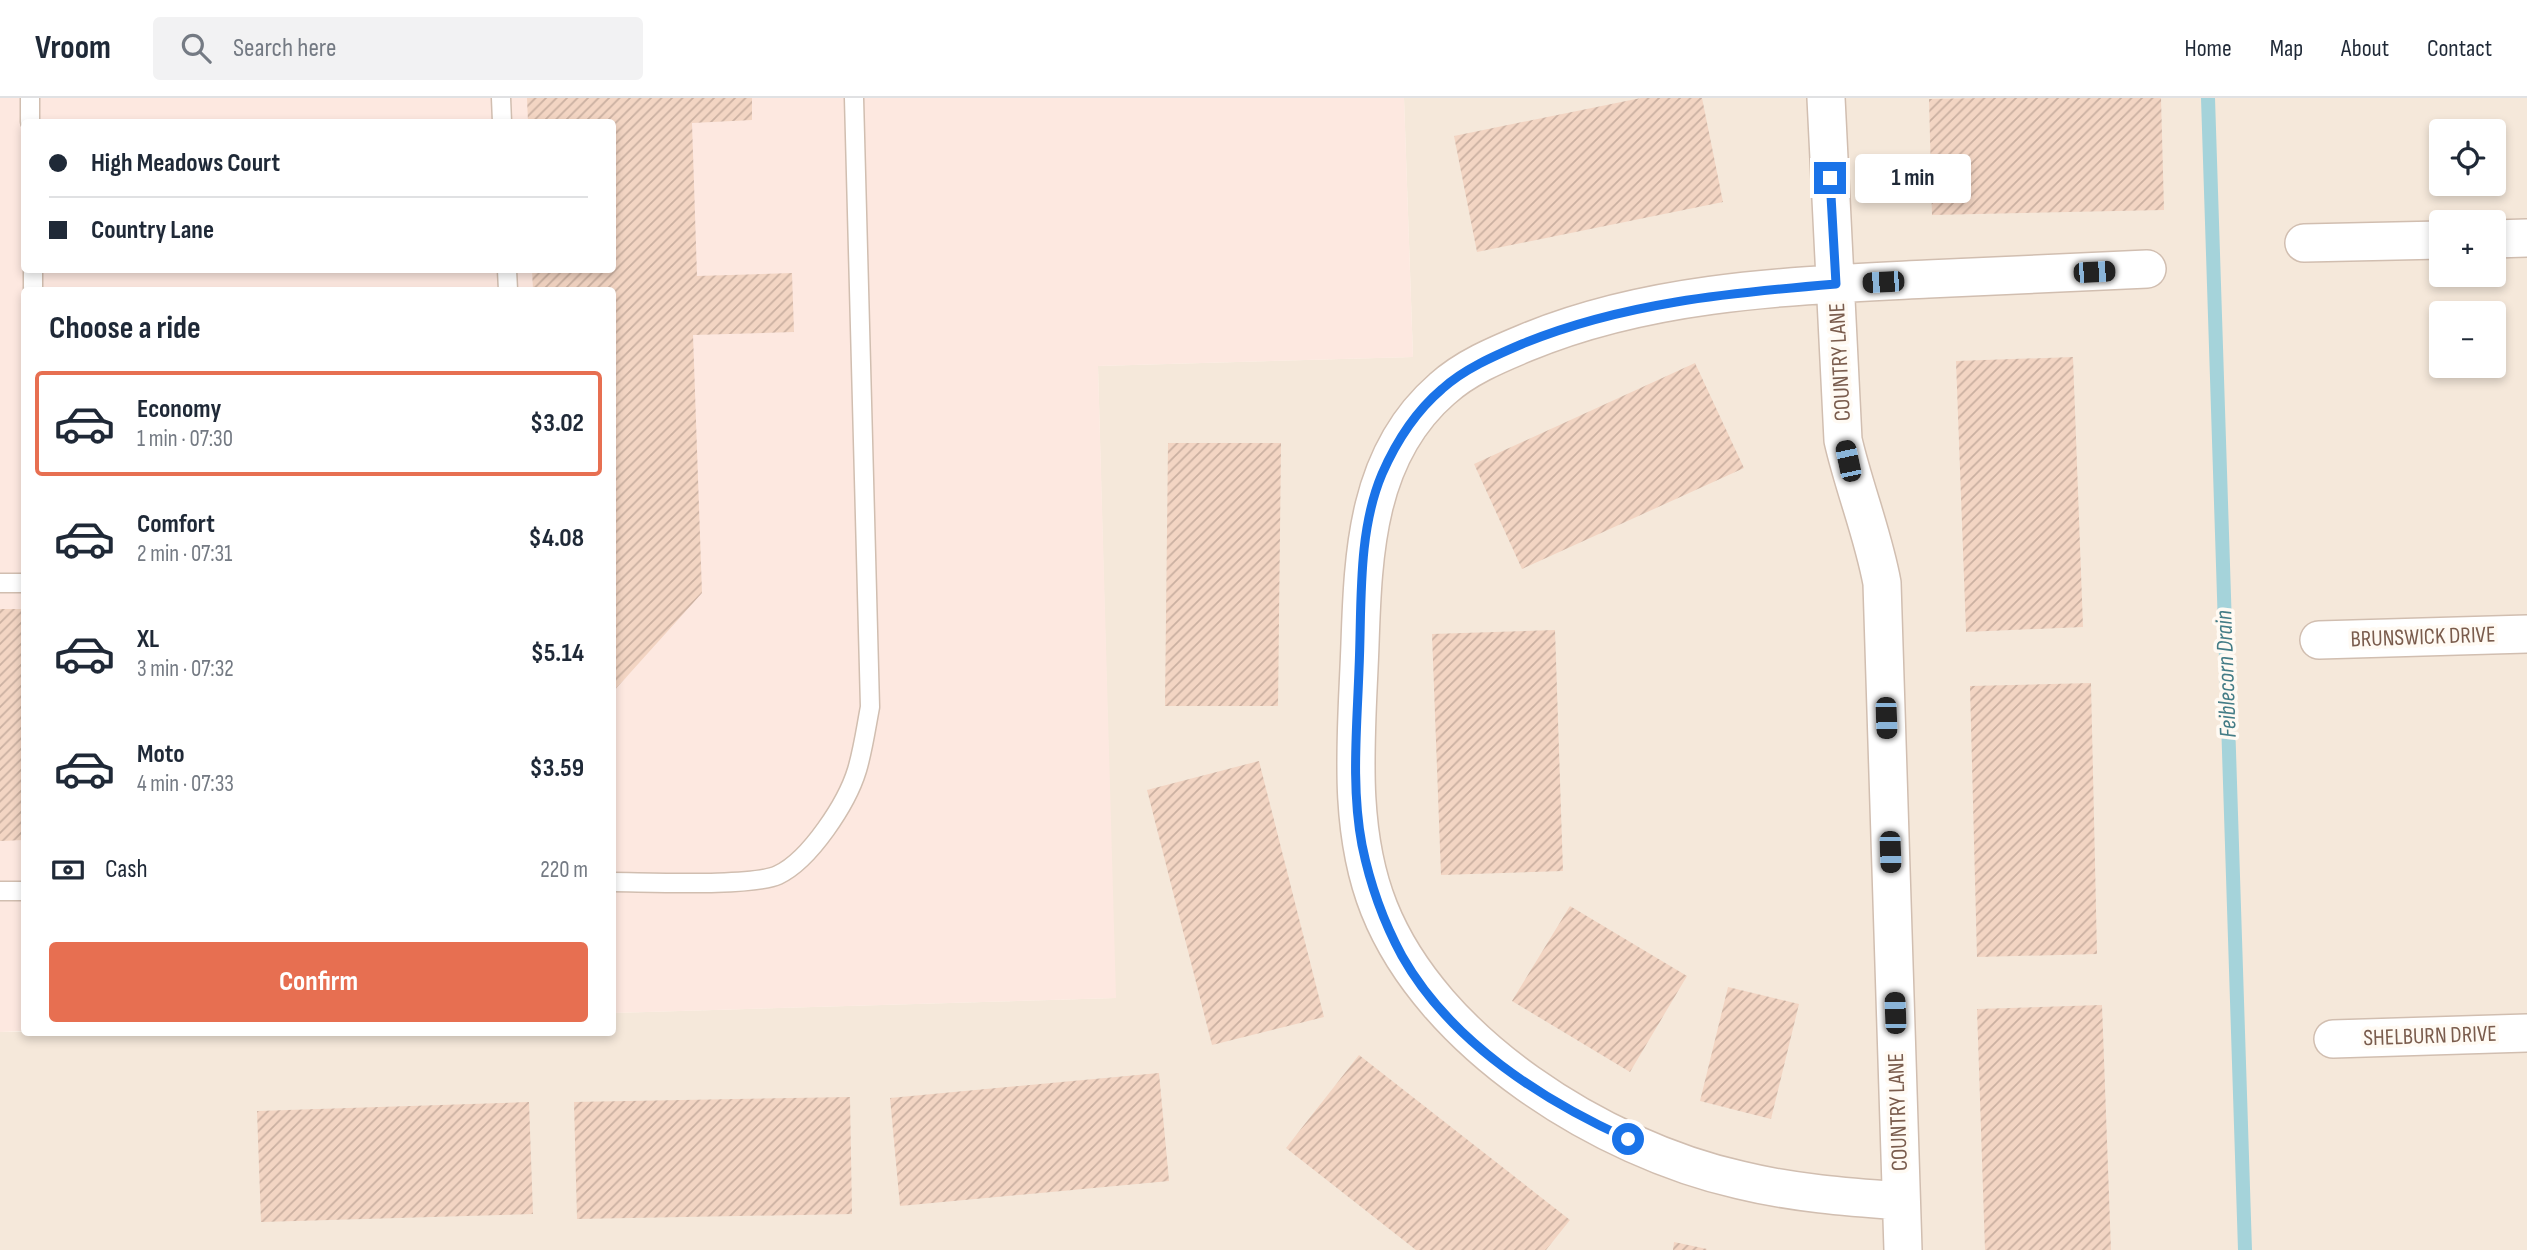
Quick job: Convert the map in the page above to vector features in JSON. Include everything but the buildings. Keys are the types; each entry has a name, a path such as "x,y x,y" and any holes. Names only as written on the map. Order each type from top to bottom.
{"street":[{"name":"COUNTRY LANE","path":"1826,98 1843,440 1853,481 1874,542 1882,583 1903,1250"},
{"path":"2506,239 2527,238"},
{"path":"2304,243 2429,240"},
{"path":"1901,1201 1816,1194 1737,1180 1674,1160 1628,1139 1532,1087 1476,1045 1439,1006 1404,959 1378,906 1362,845 1356,787 1362,584 1369,522 1381,476 1406,426 1443,388 1490,358 1543,336 1602,317 1675,300 1836,284 2147,269"},
{"name":"BRUNSWICK DRIVE","path":"2319,640 2527,634"},
{"name":"SHELBURN DRIVE","path":"2333,1039 2527,1033"}],"lane":[{"path":"30,98 30,119"},
{"path":"501,98 502,119"},
{"path":"616,882 741,881 778,875 809,850 842,805 857,770 870,707 854,98"},
{"path":"0,583 21,583"},
{"path":"0,891 21,891"}],"shaded area":[{"path":"0,98 1404,98 1413,357 1098,366 1116,998 616,1013 616,287 21,287 21,1031 0,1032"},
{"path":"1404,98 2527,98 2527,1250 0,1250 0,1032 21,1032 21,1036 616,1036 616,1013 1115,998 1098,366 1413,357"}],"waterway":[{"name":"Feiblecorn Drain","path":"2208,98 2245,1250"}],"route":[{"path":"1628,1139 1605,1129 1532,1087 1476,1045 1439,1006 1404,959 1378,906 1362,845 1356,787 1362,584 1369,522 1381,476 1406,426 1443,388 1490,358 1543,336 1602,317 1675,300 1751,290 1836,284 1830,178"}]}
